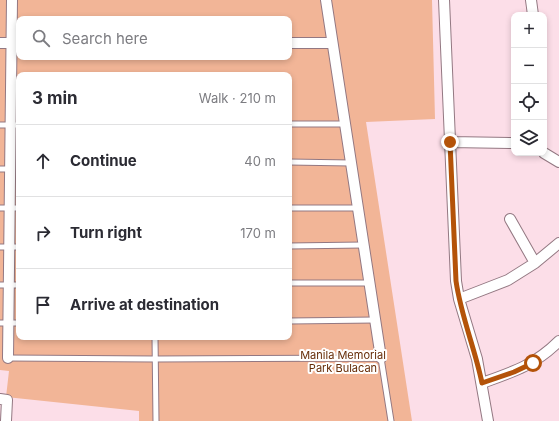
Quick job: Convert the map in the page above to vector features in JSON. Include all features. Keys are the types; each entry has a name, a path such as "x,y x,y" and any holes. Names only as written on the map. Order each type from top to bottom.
{"street":[{"path":"8,358 10,208 9,165 15,125 15,43 12,0"},
{"path":"326,0 380,358"},
{"path":"444,0 456,281 459,299 477,359 488,421"},
{"path":"530,0 532,12"},
{"path":"0,43 15,43"},
{"path":"292,43 332,43"},
{"path":"450,142 511,144"},
{"path":"547,155 559,162"},
{"path":"510,219 534,263"},
{"path":"459,299 508,280 534,263 559,243"},
{"path":"482,383 514,372 533,363 547,353 559,341"},
{"path":"0,399 7,400 6,421"}],"lane":[{"path":"292,124 345,124"},
{"path":"0,125 15,125"},
{"path":"292,162 351,163"},
{"path":"292,208 358,208"},
{"path":"292,246 363,245"},
{"path":"292,283 369,283"},
{"path":"292,321 375,320"},
{"path":"155,340 156,421"},
{"path":"8,358 380,358 391,421"}],"green space":[{"name":"Manila Memorial Park Bulacan","path":"0,0 432,0 435,119 366,122 412,421 139,421 139,411 6,397 9,371 0,370"}],"route":[{"path":"450,142 456,281 463,315 477,359 482,383 514,372 533,363"}]}
